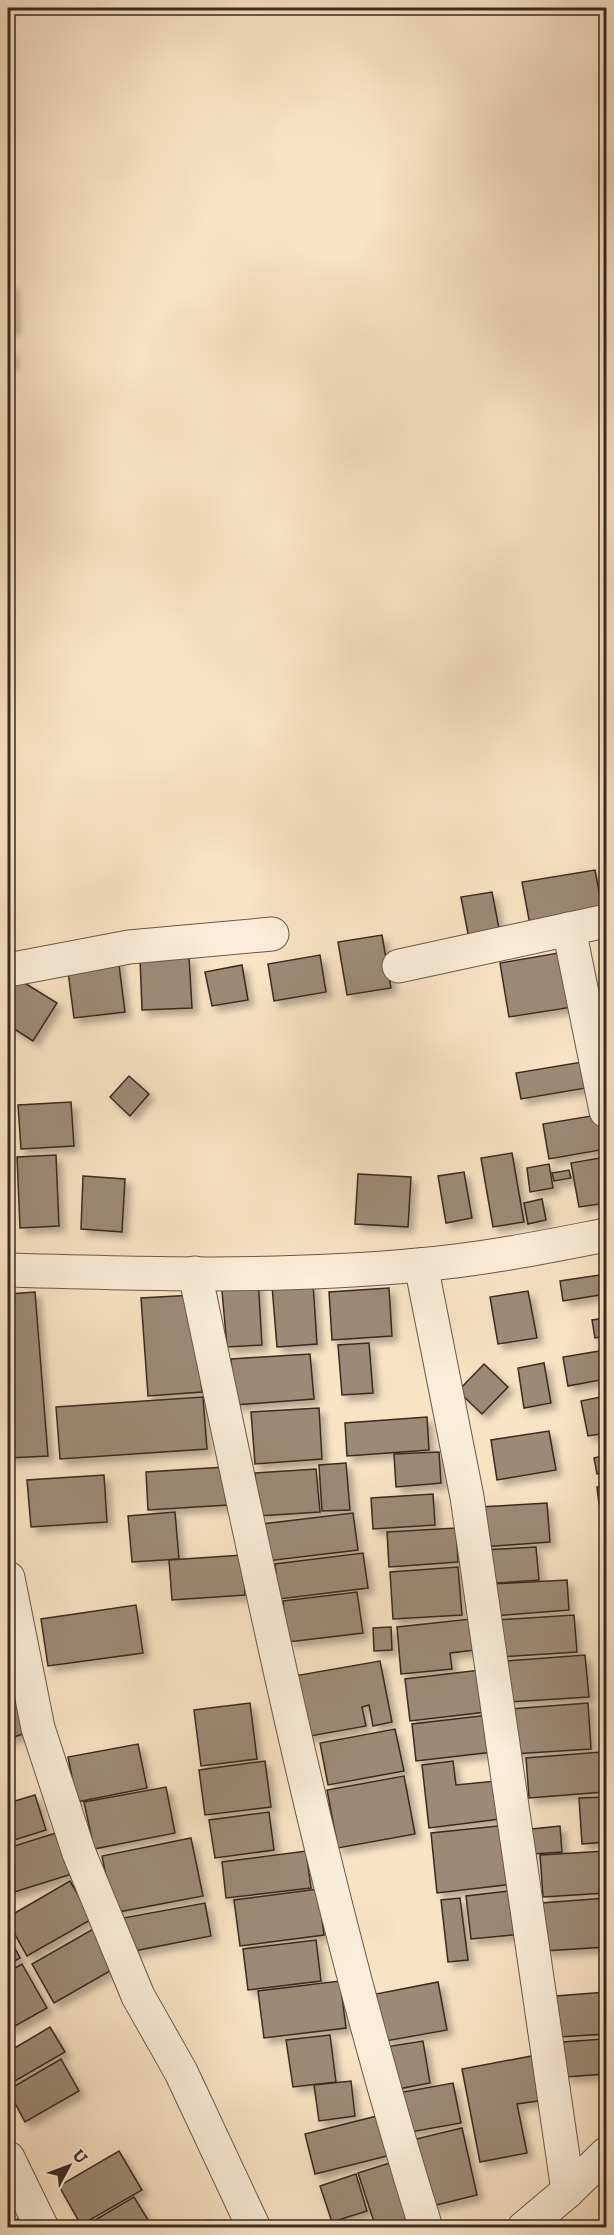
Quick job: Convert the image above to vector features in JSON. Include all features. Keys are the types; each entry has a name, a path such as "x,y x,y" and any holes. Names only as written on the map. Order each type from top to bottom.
{"street":[{"path":"399,966 606,921"},
{"path":"569,928 606,1111"},
{"path":"8,970 129,947 272,934"},
{"path":"8,1270 99,1273 301,1272 421,1265 527,1250 606,1235"},
{"path":"421,1265 467,1497 567,2191"},
{"path":"195,1273 248,1524 321,1845 388,2109 426,2228"},
{"path":"8,1578 38,1728 79,1853 138,1996 181,2072 254,2228"},
{"path":"524,2228 606,2154"},
{"path":"8,2158 42,2228"}],"building":[{"path":"12,284 14,329 8,329 8,285"},
{"path":"8,349 11,349 12,365 8,365"},
{"path":"595,870 603,913 530,925 522,882"},
{"path":"492,892 500,934 469,939 461,897"},
{"path":"382,935 391,988 347,995 338,942"},
{"path":"564,952 573,1007 509,1017 500,963"},
{"path":"320,955 326,992 274,1001 268,964"},
{"path":"118,957 125,1012 74,1018 67,964"},
{"path":"189,957 192,1008 142,1010 140,958"},
{"path":"242,965 248,1000 212,1006 205,972"},
{"path":"10,974 57,1003 33,1041 8,1025 8,979"},
{"path":"588,1061 592,1087 521,1099 516,1073"},
{"path":"129,1076 149,1094 130,1116 110,1097"},
{"path":"71,1102 74,1146 21,1149 18,1105"},
{"path":"603,1114 606,1149 549,1159 543,1124"},
{"path":"512,1153 524,1222 493,1227 481,1158"},
{"path":"56,1155 59,1226 20,1228 17,1157"},
{"path":"606,1157 606,1203 579,1207 571,1163"},
{"path":"549,1164 553,1188 530,1192 527,1168"},
{"path":"569,1170 571,1178 554,1181 552,1173"},
{"path":"464,1172 472,1218 446,1223 438,1176"},
{"path":"358,1174 411,1177 408,1227 355,1224"},
{"path":"83,1176 125,1179 122,1232 81,1229"},
{"path":"542,1199 546,1220 528,1224 524,1203"},
{"path":"606,1274 606,1294 563,1301 560,1281"},
{"path":"258,1277 262,1345 227,1347 221,1280"},
{"path":"313,1283 317,1344 277,1347 272,1286"},
{"path":"389,1288 392,1336 332,1340 329,1292"},
{"path":"528,1291 537,1338 498,1344 490,1297"},
{"path":"35,1292 48,1456 8,1458 8,1294"},
{"path":"194,1295 202,1392 148,1396 141,1298"},
{"path":"606,1318 606,1336 595,1338 592,1320"},
{"path":"369,1343 373,1393 342,1395 338,1345"},
{"path":"606,1350 606,1379 568,1386 563,1357"},
{"path":"310,1354 314,1399 234,1405 231,1359"},
{"path":"544,1363 551,1403 524,1408 518,1368"},
{"path":"484,1364 508,1387 482,1414 458,1391"},
{"path":"606,1396 606,1433 588,1436 581,1401"},
{"path":"203,1397 207,1449 60,1459 56,1407"},
{"path":"319,1408 322,1459 255,1464 251,1412"},
{"path":"427,1417 429,1450 347,1456 345,1423"},
{"path":"549,1431 556,1470 497,1480 491,1440"},
{"path":"439,1452 441,1483 396,1487 394,1454"},
{"path":"606,1455 606,1473 597,1474 594,1458"},
{"path":"346,1463 350,1510 322,1511 319,1465"},
{"path":"225,1467 228,1505 148,1510 146,1472"},
{"path":"316,1469 320,1512 258,1516 255,1473"},
{"path":"104,1475 107,1522 31,1527 27,1480"},
{"path":"606,1485 606,1503 599,1504 597,1487"},
{"path":"433,1494 435,1525 373,1529 371,1498"},
{"path":"547,1503 550,1542 482,1547 479,1507"},
{"path":"175,1512 179,1559 132,1562 128,1516"},
{"path":"353,1513 358,1550 267,1561 262,1524"},
{"path":"606,1518 606,1539 605,1539 602,1519"},
{"path":"456,1528 458,1562 389,1567 387,1532"},
{"path":"536,1547 539,1580 485,1584 482,1550"},
{"path":"363,1553 368,1588 279,1599 275,1564"},
{"path":"243,1555 245,1595 172,1600 169,1560"},
{"path":"458,1567 462,1615 393,1619 390,1572"},
{"path":"567,1580 569,1610 493,1616 490,1584"},
{"path":"357,1592 363,1633 288,1642 283,1601"},
{"path":"136,1605 143,1653 48,1666 41,1619"},
{"path":"574,1615 577,1652 500,1657 497,1620"},
{"path":"471,1619 475,1650 450,1653 452,1669 401,1674 397,1627"},
{"path":"391,1627 392,1650 374,1651 373,1628"},
{"path":"585,1655 589,1697 509,1702 506,1661"},
{"path":"380,1661 392,1722 373,1726 369,1705 362,1707 366,1726 305,1737 294,1676"},
{"path":"480,1670 486,1712 410,1721 405,1679"},
{"path":"14,1696 26,1733 8,1739 8,1698"},
{"path":"250,1703 257,1759 201,1766 194,1710"},
{"path":"588,1703 591,1749 513,1754 510,1709"},
{"path":"489,1715 493,1752 416,1761 412,1724"},
{"path":"395,1729 404,1771 328,1785 320,1743"},
{"path":"138,1744 147,1788 77,1802 68,1757"},
{"path":"601,1752 604,1792 529,1798 526,1758"},
{"path":"265,1761 271,1807 205,1815 199,1770"},
{"path":"453,1761 456,1785 496,1781 500,1819 429,1828 422,1765"},
{"path":"404,1776 415,1834 338,1848 327,1790"},
{"path":"166,1787 175,1833 94,1849 84,1802"},
{"path":"35,1795 46,1830 8,1842 8,1803"},
{"path":"606,1797 606,1842 582,1844 579,1798"},
{"path":"269,1812 274,1850 215,1858 209,1820"},
{"path":"507,1825 513,1884 437,1893 431,1833"},
{"path":"560,1826 562,1852 533,1854 532,1829"},
{"path":"62,1831 75,1873 8,1894 8,1848"},
{"path":"191,1838 203,1896 113,1913 102,1856"},
{"path":"306,1851 311,1888 226,1898 222,1862"},
{"path":"606,1851 606,1893 543,1897 540,1855"},
{"path":"70,1881 92,1919 27,1956 8,1922 8,1917"},
{"path":"318,1889 324,1935 240,1946 234,1900"},
{"path":"517,1890 522,1934 471,1939 466,1896"},
{"path":"460,1898 468,1960 448,1962 441,1900"},
{"path":"606,1898 606,1947 545,1951 541,1903"},
{"path":"205,1903 211,1936 129,1952 123,1918"},
{"path":"95,1928 117,1967 54,2003 32,1964"},
{"path":"8,1935 20,1958 8,1965"},
{"path":"316,1940 321,1981 248,1990 243,1949"},
{"path":"22,1964 47,2008 8,2030 8,1972"},
{"path":"340,1981 346,2028 264,2038 258,1991"},
{"path":"438,1982 447,2030 386,2041 376,1994"},
{"path":"606,1992 606,2034 559,2037 556,1996"},
{"path":"50,2027 65,2052 8,2085 8,2052"},
{"path":"330,2035 336,2082 293,2087 286,2040"},
{"path":"603,2039 606,2074 566,2077 563,2042"},
{"path":"423,2041 430,2083 393,2090 385,2047"},
{"path":"537,2055 545,2100 517,2104 527,2153 480,2162 462,2069"},
{"path":"61,2059 79,2091 25,2122 8,2090"},
{"path":"351,2081 355,2116 319,2121 314,2085"},
{"path":"453,2083 461,2123 405,2133 398,2093"},
{"path":"377,2116 387,2156 315,2174 305,2134"},
{"path":"462,2128 477,2195 428,2207 412,2140"},
{"path":"119,2151 142,2190 81,2225 59,2186"},
{"path":"396,2161 417,2224 408,2228 376,2228 358,2173"},
{"path":"356,2174 367,2211 332,2222 320,2186"},
{"path":"134,2197 153,2228 93,2228 90,2223"},
{"path":"24,2216 30,2228 8,2228 8,2224"},
{"path":"208,2220 212,2228 194,2228"}]}
